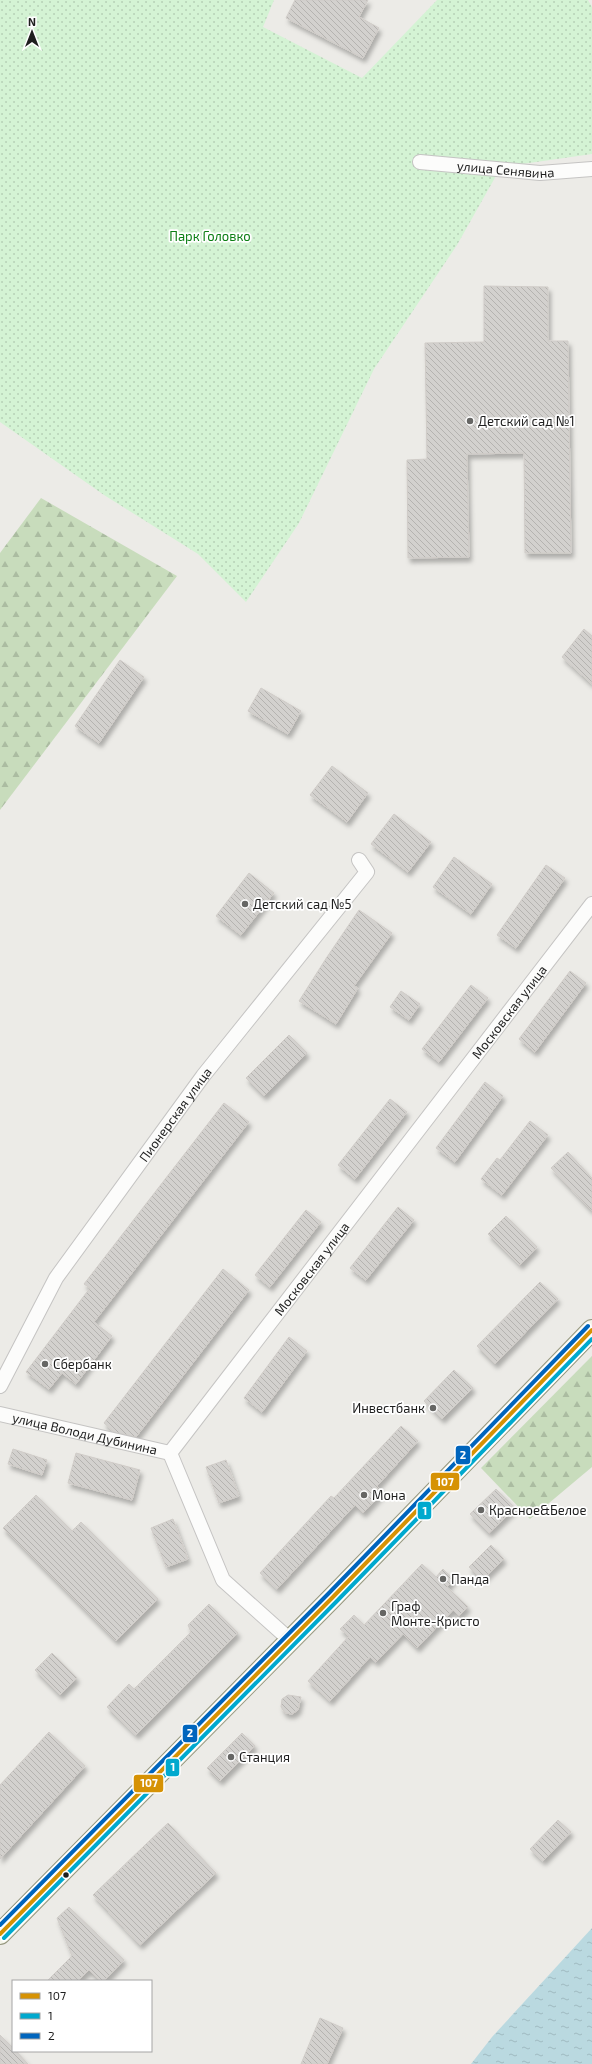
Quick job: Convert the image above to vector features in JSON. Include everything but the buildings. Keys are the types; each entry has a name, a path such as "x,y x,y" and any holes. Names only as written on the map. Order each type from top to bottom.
{"main road":[{"path":"0,1934 290,1640 592,1330"}],"street":[{"name":"улица Сенявина","path":"420,162 540,173 592,169"},
{"name":"Пионерская улица","path":"0,1386 56,1278 202,1076 367,872 359,860"},
{"name":"Московская улица","path":"170,1453 592,904"},
{"name":"улица Володи Дубинина","path":"0,1414 170,1453"},
{"path":"170,1453 223,1580 290,1640"}],"green space":[{"name":"Парк Головко","path":"0,0 274,0 263,27 362,78 437,0 588,0 592,7 592,154 501,167 457,245 374,369 299,523 246,602 198,554 104,495 0,422"},
{"path":"41,498 177,576 0,810 0,553"},
{"path":"592,1356 592,1467 530,1519 481,1468"}],"water":[{"path":"592,1928 592,2064 471,2064 492,2037"}],"transit line":[{"name":"2","path":"0,1925 328,1594 588,1326"},
{"name":"107","path":"0,1934 332,1598 592,1330"},
{"name":"1","path":"4,1938 336,1602 592,1339"}],"place":[{"name":"Детский сад №1","path":"470,421"},
{"name":"Детский сад №5","path":"245,904"},
{"name":"Сбербанк","path":"45,1364"},
{"name":"Инвестбанк","path":"433,1408"},
{"name":"Мона","path":"364,1495"},
{"name":"Красное&Белое","path":"481,1510"},
{"name":"Панда","path":"443,1579"},
{"name":"Граф Монте-Кристо","path":"383,1613"},
{"name":"Станция","path":"231,1757"}]}
